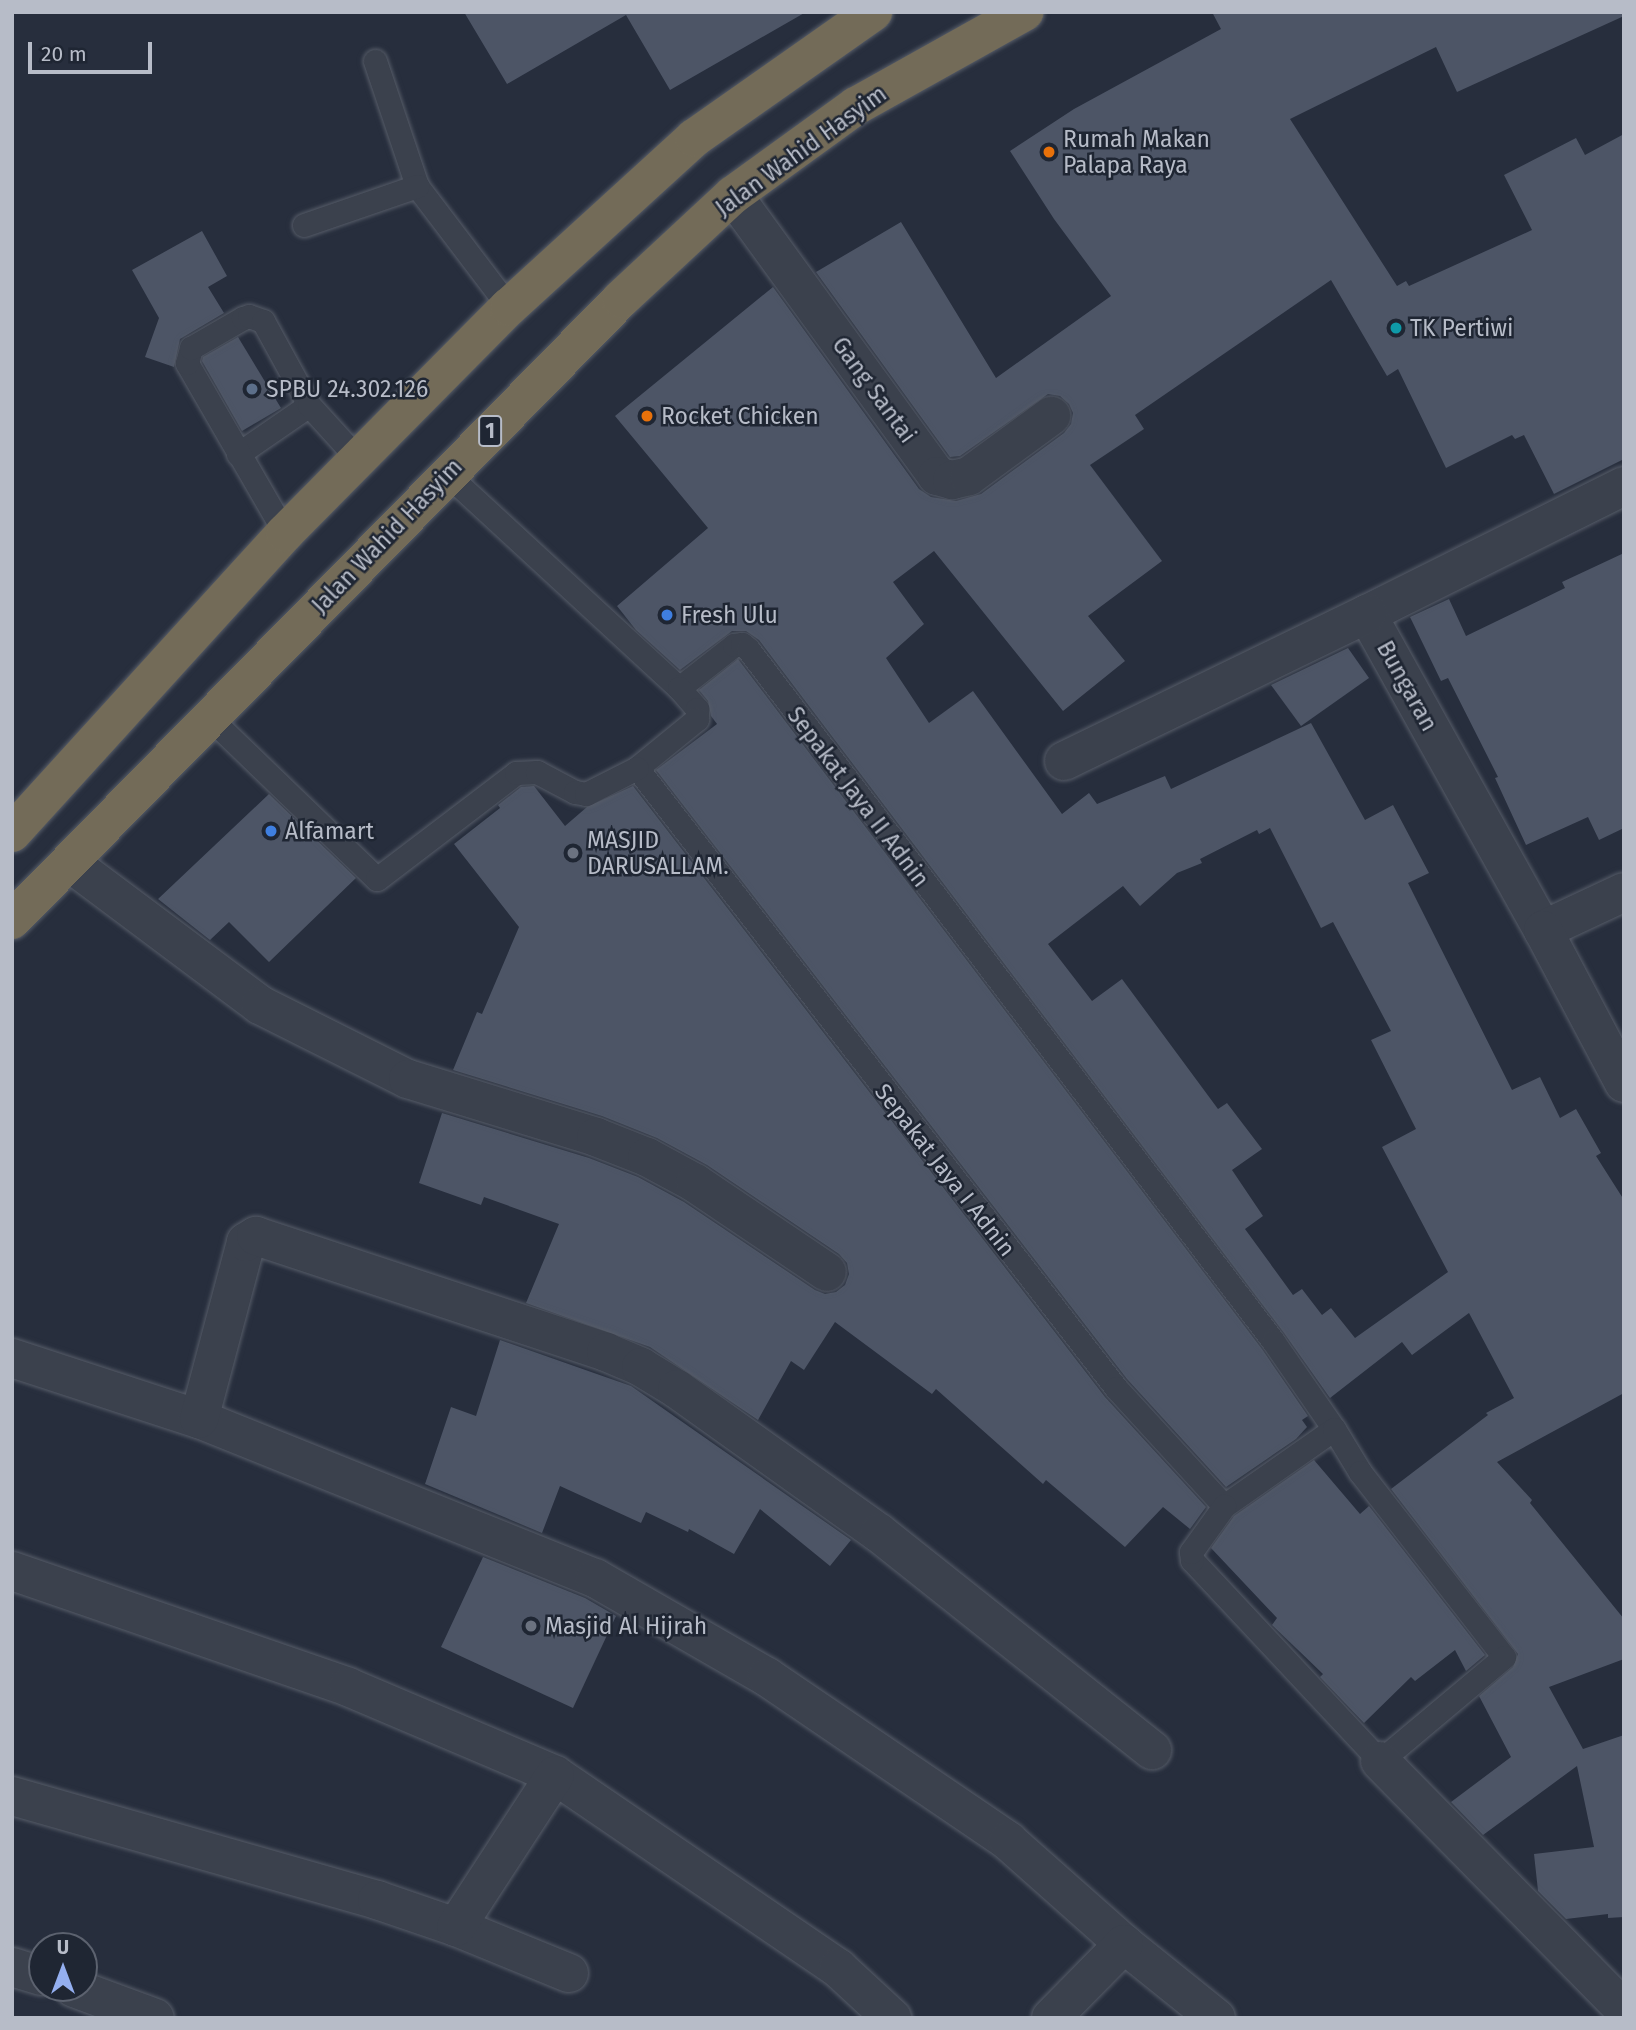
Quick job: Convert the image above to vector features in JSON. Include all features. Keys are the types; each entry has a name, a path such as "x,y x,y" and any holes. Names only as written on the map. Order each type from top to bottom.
{"highway":[{"path":"12,833 285,533 509,307 694,138 873,12"},
{"name":"Jalan Wahid Hasyim","path":"12,920 621,299 733,195 856,106 1024,12"}],"street":[{"name":"Gang Santai","path":"733,195 937,476 953,480 969,476 1051,416"},
{"name":"Bungaran","path":"1624,486 1367,614 1543,930 1624,1083"},
{"path":"1064,761 1367,614"},
{"path":"69,862 260,1005 408,1079 596,1137 647,1157 695,1183 827,1272"},
{"path":"1543,930 1624,892"},
{"path":"199,1419 246,1242 256,1236 606,1352 641,1367 677,1389 879,1533 1152,1750"},
{"path":"12,1358 199,1419 595,1578 767,1678 1008,1841 1124,1944 1216,2018"},
{"path":"12,1571 348,1687 555,1775 838,1968 892,2018"},
{"path":"1380,1761 1624,2009"},
{"path":"456,1927 555,1775"},
{"path":"12,1796 377,1900 456,1927 569,1973"},
{"path":"1051,2018 1124,1944"},
{"path":"98,1997 155,2018"}],"lane":[{"path":"374,61 417,186 434,212 509,307"},
{"path":"304,225 417,186"},
{"path":"285,533 187,363 191,348 249,316 263,321 309,405 358,459"},
{"path":"238,454 309,405"},
{"path":"209,717 377,879 516,773 537,772 575,792 586,794 637,768 696,719 696,709 679,688 447,474"},
{"name":"Sepakat Jaya II Adnin","path":"679,688 734,645 742,644 748,649 1273,1341 1334,1429"},
{"name":"Sepakat Jaya I Adnin","path":"637,768 1080,1346 1224,1506"},
{"path":"1334,1429 1360,1472 1504,1657 1380,1761 1192,1560 1191,1552 1224,1506 1334,1429"}],"building":[{"path":"464,12 806,12 670,90 626,15 507,84"},
{"path":"1212,12 1624,12 1624,16 1457,92 1436,47 1290,119 1397,286 1406,281 1409,286 1532,230 1504,175 1576,138 1585,155 1624,134 1624,459 1554,494 1524,435 1515,439 1512,435 1446,468 1398,369 1387,376 1331,280 1135,415 1144,429 1090,465 1162,561 1088,616 1125,661 1063,711 934,551 893,582 924,624 886,658 929,723 973,691 1062,814 1089,793 1097,804 1165,776 1171,789 1311,723 1365,820 1393,805 1429,873 1408,883 1512,1090 1540,1077 1560,1118 1576,1109 1601,1153 1596,1156 1624,1200 1624,1393 1497,1462 1532,1500 1530,1503 1624,1619 1624,1659 1549,1687 1583,1749 1624,1735 1624,1917 1608,1918 1608,1914 1566,1919 1538,1891 1534,1854 1594,1847 1577,1766 1483,1835 1451,1802 1511,1757 1479,1696 1513,1667 1518,1654 1391,1489 1488,1415 1486,1413 1514,1398 1469,1313 1412,1355 1402,1342 1330,1398 1284,1333 759,640 746,631 732,631 680,670 636,630 617,606 708,528 615,416 773,287 919,489 931,497 956,501 981,494 1064,433 1071,424 1073,413 1069,404 1060,396 1048,394 960,456 950,457 816,272 901,222 996,378 1111,296 1054,219 1010,151 1074,109 1221,29","holes":["1270,828 1321,928 1333,922 1391,1031 1371,1040 1416,1129 1382,1147 1448,1272 1355,1338 1331,1308 1322,1315 1302,1289 1293,1295 1245,1229 1263,1216 1232,1170 1262,1149 1227,1103 1218,1109 1122,979 1092,1001 1048,944 1123,886 1140,906 1177,873 1202,863 1200,859 1257,830 1259,834"]},
{"path":"202,231 227,276 208,287 224,313 180,339 174,367 145,357 159,318 132,270"},
{"path":"238,337 281,408 242,431 202,361 203,357"},
{"path":"1624,553 1624,828 1599,840 1588,817 1526,845 1495,778 1498,777 1448,678 1441,681 1410,617 1449,599 1466,636 1565,588 1562,582"},
{"path":"1348,648 1369,678 1301,726 1271,685"},
{"path":"738,659 1262,1349 1308,1416 1302,1420 1307,1427 1296,1439 1226,1487 1127,1379 656,770 717,724 711,716 708,701 699,690"},
{"path":"534,786 565,826 587,807 633,786 1105,1397 1206,1507 1190,1529 1163,1507 1125,1547 1046,1480 1043,1484 936,1389 932,1394 835,1322 804,1370 791,1361 758,1420 650,1347 526,1303 559,1224 484,1197 481,1205 419,1183 442,1113 589,1158 638,1177 684,1202 815,1290 825,1294 836,1292 845,1285 849,1274 847,1263 839,1254 707,1165 657,1138 602,1116 453,1070 477,1012 482,1014 519,927 454,844 500,808 498,805 521,787"},
{"path":"269,794 356,878 269,962 229,922 210,940 158,899"},
{"path":"500,1340 631,1386 851,1540 830,1566 760,1509 734,1554 689,1529 688,1532 646,1512 641,1523 560,1486 542,1533 425,1484 451,1407 476,1416"},
{"path":"1314,1460 1360,1514 1369,1506 1485,1655 1466,1671 1455,1650 1415,1681 1411,1677 1364,1723 1320,1677 1323,1674 1272,1625 1277,1618 1211,1548 1234,1516"},
{"name":"Masjid Al Hijrah","path":"483,1557 585,1598 616,1616 573,1708 441,1647"}],"place":[{"name":"Rumah Makan Palapa Raya","path":"1049,152"},
{"name":"TK Pertiwi","path":"1396,328"},
{"name":"SPBU 24.302.126","path":"252,389"},
{"name":"Rocket Chicken","path":"647,416"},
{"name":"Fresh Ulu","path":"667,615"},
{"name":"Alfamart","path":"271,831"},
{"name":"MASJID DARUSALLAM.","path":"573,853"},
{"name":"Masjid Al Hijrah","path":"531,1626"}]}
